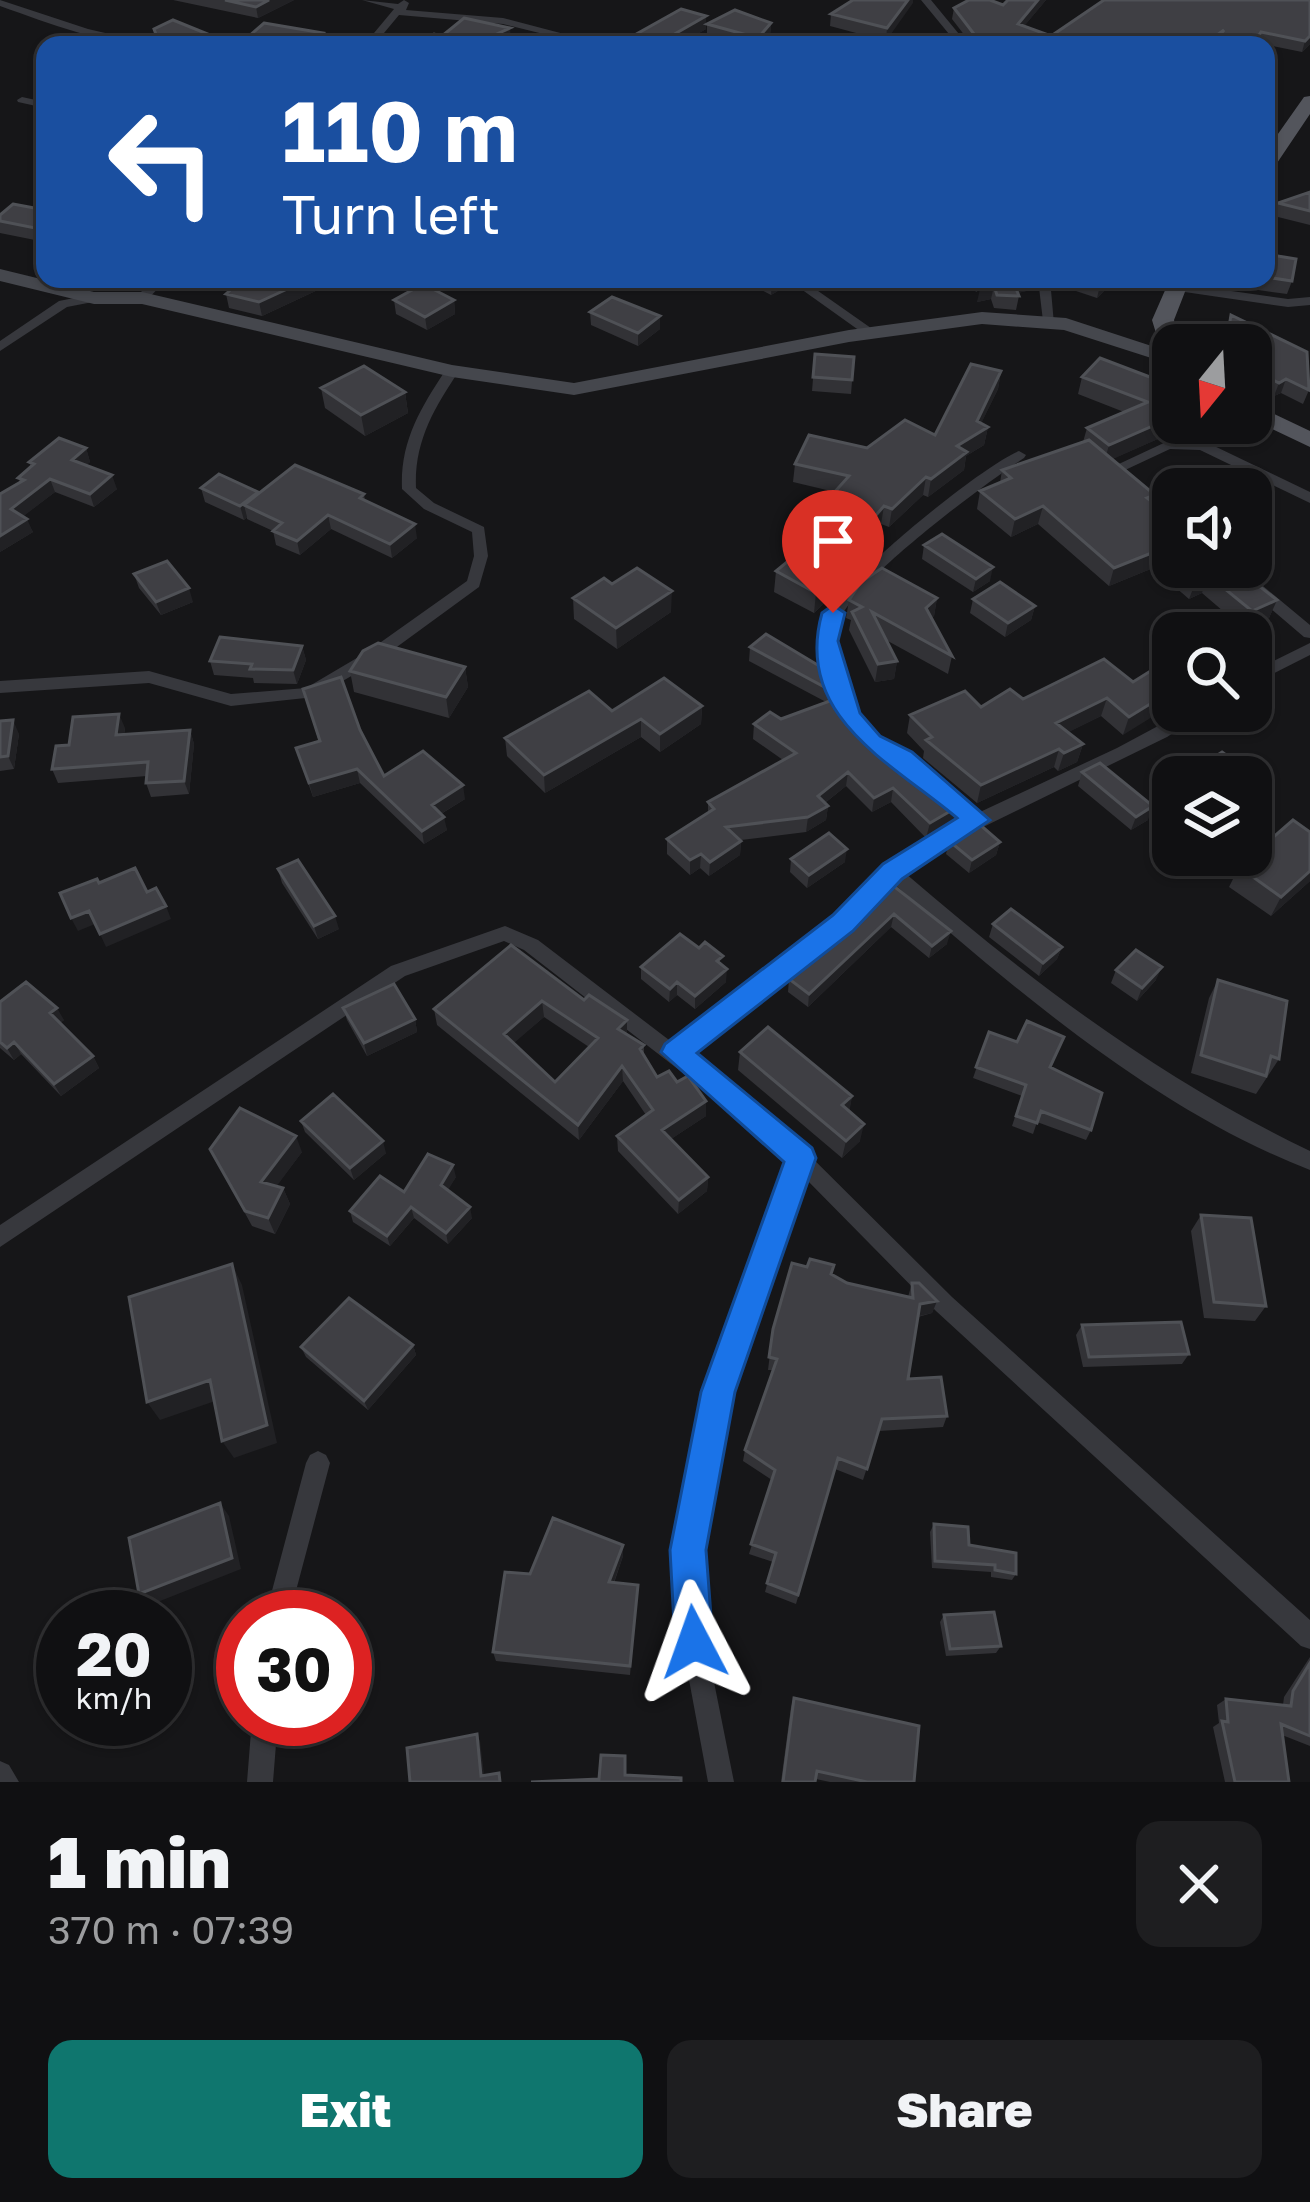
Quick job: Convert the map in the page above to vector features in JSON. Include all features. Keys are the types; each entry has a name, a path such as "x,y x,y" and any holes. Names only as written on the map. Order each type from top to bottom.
{"main road":[{"path":"1275,152 1308,106"},
{"path":"0,275 36,284"},
{"path":"53,288 94,298 142,298 452,371 574,389 959,319 1049,321 1152,350"},
{"path":"1163,324 1175,288"},
{"path":"1272,421 1310,440"}],"street":[{"path":"368,0 503,21 564,36"},
{"path":"926,0 956,36"},
{"path":"0,3 106,36"},
{"path":"377,36 402,6"},
{"path":"22,100 36,103"},
{"path":"142,298 152,288"},
{"path":"806,288 872,332"},
{"path":"1045,288 1049,321"},
{"path":"1203,288 1288,304 1310,301"},
{"path":"0,347 63,304 94,298"},
{"path":"0,687 149,677 231,700 309,693 374,656 474,583 481,556 479,530 429,506 409,489 411,439 452,371"},
{"path":"1143,494 1113,470 1168,445 1203,446 1310,499"},
{"path":"976,820 903,758 871,742 848,717 826,641 833,613 861,586 992,472 1019,455"},
{"path":"1256,588 1310,633"},
{"path":"1272,668 1310,648"},
{"path":"676,1052 843,923 892,872 976,820 1084,773 1160,732"},
{"path":"892,872 965,936 1166,1089 1310,1161"},
{"path":"0,1237 311,1024 398,971 505,933 531,945 676,1052 801,1158 944,1304 1310,1637"},
{"path":"721,1782 694,1642 688,1550 718,1392 801,1158"},
{"path":"284,1590 318,1463"},
{"path":"260,1782 263,1746"},
{"path":"0,1774 6,1782"}],"building":[{"path":"225,0 269,0 256,7"},
{"path":"853,0 908,0 887,28 831,14"},
{"path":"969,0 1003,5 1008,0 1038,0 1018,24 1051,36 978,36 954,8"},
{"path":"1104,0 1310,0 1310,36 1305,41 1261,32 1259,36 1220,36 1224,30 1216,36 1051,36"},
{"path":"681,9 706,16 671,36 633,36"},
{"path":"735,10 771,23 760,36 707,24"},
{"path":"464,18 510,28 492,36 442,36"},
{"path":"173,20 213,36 157,36 154,29"},
{"path":"264,23 323,33 320,36 249,36"},
{"path":"1310,192 1310,211 1278,203"},
{"path":"13,204 36,208 36,228 0,221 0,215"},
{"path":"1275,256 1296,259 1292,281 1275,278"},
{"path":"233,288 289,288 259,302 226,294"},
{"path":"416,288 431,288 454,300 425,317 394,300"},
{"path":"995,288 1016,288 1019,296 997,295"},
{"path":"612,297 660,316 638,333 590,312"},
{"path":"1272,335 1307,352 1309,390 1286,379 1279,383 1272,380"},
{"path":"815,354 854,357 852,380 813,377"},
{"path":"1100,358 1152,378 1152,426 1109,445 1087,428 1148,402 1082,377"},
{"path":"971,364 1001,371 977,421 988,427 957,446 967,452 931,479 926,477 892,509 884,506 870,522 824,504 849,476 795,464 809,435 867,448 905,420 935,435"},
{"path":"364,366 405,392 361,415 321,388"},
{"path":"59,438 86,448 72,460 112,475 90,494 50,479 11,509 27,519 0,536 0,494 24,480 18,478 34,464 29,462"},
{"path":"1089,440 1152,492 1147,498 1152,502 1152,553 1114,568 1043,506 1015,519 980,491 1011,478 1002,470"},
{"path":"295,465 364,494 360,498 415,524 390,544 328,515 297,541 273,531 282,523 244,505"},
{"path":"219,474 258,492 240,506 201,488"},
{"path":"821,534 858,553 816,593 776,571"},
{"path":"942,534 993,567 976,579 924,545"},
{"path":"167,561 189,588 156,602 134,574"},
{"path":"637,568 672,591 616,628 573,598 604,578 612,584"},
{"path":"882,568 937,598 926,608 952,656 872,612 897,661 878,664 852,612 862,607 849,600 861,582"},
{"path":"1000,582 1035,606 1008,623 973,599"},
{"path":"1224,588 1262,588 1277,600 1252,611"},
{"path":"766,634 821,667 830,690 750,647"},
{"path":"220,637 302,646 293,670 250,669 252,664 210,661"},
{"path":"378,643 465,667 446,697 350,671 363,651"},
{"path":"1104,659 1133,682 1152,670 1152,703 1129,717 1107,698 1056,723 1083,744 1064,753 1059,749 981,785 926,740 932,737 910,715 965,691 981,707 1010,689 1023,699"},
{"path":"341,677 360,730 384,776 423,751 463,785 432,805 444,817 422,831 357,769 309,783 296,748 320,741 303,689"},
{"path":"664,678 702,706 660,734 641,719 544,775 505,738 589,691 612,711"},
{"path":"835,699 887,763 902,755 959,806 930,823 893,788 874,798 848,772 818,796 828,806 808,817 726,827 741,841 710,862 701,854 690,860 667,839 714,809 708,802 796,753 754,724 770,712 781,719"},
{"path":"119,714 116,735 190,730 184,781 146,783 148,762 52,769 56,746 69,745 73,717"},
{"path":"13,720 8,756 0,757 0,721"},
{"path":"1100,763 1152,807 1136,817 1082,772"},
{"path":"1293,820 1310,832 1310,871 1281,897 1252,876 1272,876 1272,838"},
{"path":"978,823 1000,842 972,860 949,841"},
{"path":"829,833 847,849 809,875 791,859"},
{"path":"298,860 335,916 314,926 278,869"},
{"path":"135,868 147,892 156,888 166,906 100,934 89,911 71,918 60,893"},
{"path":"891,884 951,931 932,946 894,914 809,994 789,979"},
{"path":"1011,909 1062,947 1043,963 993,924"},
{"path":"680,934 699,948 705,942 723,956 717,961 727,969 695,996 677,982 670,989 641,967"},
{"path":"511,945 584,1000 589,995 627,1020 618,1029 644,1045 640,1049 657,1077 669,1071 677,1082 688,1076 706,1101 662,1130 708,1177 679,1200 617,1136 653,1110 622,1066 578,1125 434,1009","holes":["542,1001 598,1038 555,1082 504,1034"]},
{"path":"1136,950 1162,967 1142,988 1116,970"},
{"path":"1218,980 1287,1001 1279,1059 1271,1056 1266,1076 1201,1055"},
{"path":"26,982 57,1008 50,1013 93,1056 54,1084 14,1042 7,1048 0,1042 0,1002"},
{"path":"394,984 415,1019 364,1043 343,1008"},
{"path":"1027,1021 1064,1037 1050,1067 1102,1093 1091,1130 1041,1111 1037,1123 1016,1116 1026,1085 976,1067 989,1032 1017,1042"},
{"path":"768,1027 852,1096 842,1105 864,1124 846,1141 740,1052"},
{"path":"333,1094 383,1141 350,1168 301,1121"},
{"path":"240,1108 296,1136 261,1182 283,1188 268,1218 245,1211 210,1149"},
{"path":"428,1154 453,1165 441,1185 470,1207 446,1233 411,1207 387,1236 350,1211 380,1176 404,1192"},
{"path":"1201,1215 1251,1218 1266,1306 1214,1302"},
{"path":"810,1259 834,1265 831,1274 847,1283 913,1298 912,1283 919,1283 937,1301 920,1304 908,1379 941,1377 947,1416 882,1419 867,1469 838,1458 798,1595 767,1583 776,1553 751,1544 775,1470 745,1450 777,1359 769,1357 773,1329 792,1263 807,1267"},
{"path":"232,1264 267,1425 222,1441 210,1380 147,1402 129,1297"},
{"path":"349,1298 413,1345 364,1401 301,1347"},
{"path":"1181,1322 1189,1354 1089,1357 1082,1325"},
{"path":"220,1503 232,1558 138,1590 129,1538"},
{"path":"553,1518 623,1545 609,1582 638,1585 630,1666 493,1652 505,1572 530,1574"},
{"path":"934,1524 968,1527 969,1545 1016,1553 1016,1574 995,1570 995,1565 935,1561"},
{"path":"994,1612 1001,1646 950,1649 944,1615"},
{"path":"1310,1663 1310,1736 1281,1724 1289,1782 1235,1782 1222,1721 1228,1722 1226,1699 1291,1706 1293,1691"},
{"path":"794,1698 919,1726 914,1782 867,1782 817,1771 815,1782 783,1782"},
{"path":"477,1734 481,1776 499,1773 500,1782 410,1782 407,1748"},
{"path":"601,1755 625,1756 625,1775 681,1778 681,1782 531,1782 599,1779"}],"route":[{"path":"694,1642 688,1550 718,1392 801,1158 676,1052 843,923 892,872 976,820 903,758 871,742 848,717 826,641 833,613"}]}
